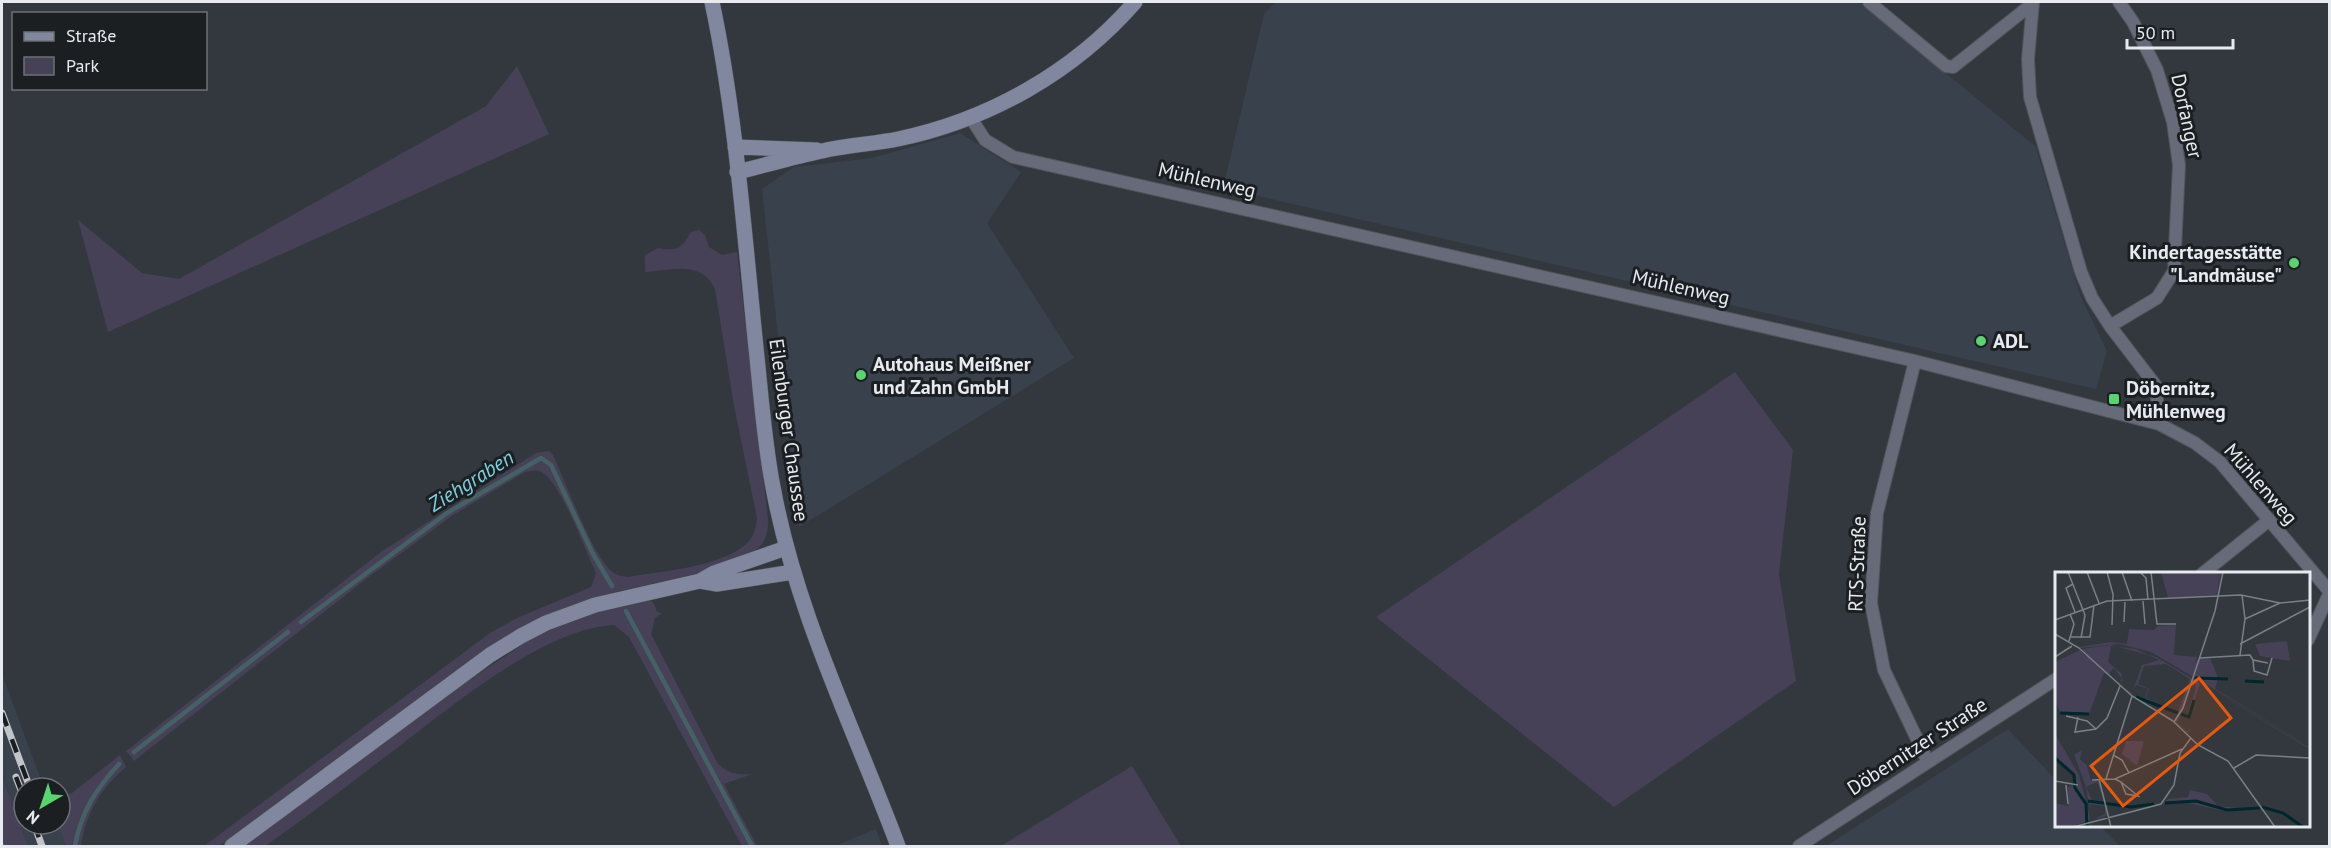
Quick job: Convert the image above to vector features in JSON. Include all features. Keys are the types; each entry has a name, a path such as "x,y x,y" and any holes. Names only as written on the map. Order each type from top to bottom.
{"main road":[{"name":"Eilenburger Chaussee","path":"712,2 725,66 735,147 769,467 786,548 813,634 898,846"},
{"path":"738,172 823,150 898,139 971,118 1005,103 1063,67 1108,30 1135,2"},
{"path":"735,147 798,147 823,150"},
{"path":"232,846 490,655 521,636 546,623 595,605 700,581 714,573 786,548"},
{"path":"700,581 717,584 793,572"}],"street":[{"path":"1869,2 1946,66 1953,67 2032,3"},
{"name":"Dorfanger","path":"2110,326 2157,298 2174,272 2179,165 2172,122 2157,70 2133,22 2119,2"},
{"path":"2032,3 2028,58 2030,97 2081,272 2092,298 2110,326 2156,386 2159,424"},
{"name":"Mühlenweg","path":"971,118 985,140 1013,157 1915,361 2159,424 2195,443 2220,462 2330,592"},
{"name":"RTS-Straße","path":"1915,361 1877,513 1871,603 1884,670 1928,762"},
{"path":"2208,571 2268,520"},
{"path":"2310,636 2330,592"},
{"name":"Döbernitzer Straße","path":"1799,846 2055,680"}],"shaded area":[{"path":"1276,2 1859,2 2036,147 2080,295 2107,351 2096,389 1223,188 1264,14"},
{"path":"960,133 1021,172 987,223 1074,358 799,527 762,189 794,167 872,158"},
{"path":"2,674 40,776 12,776 12,803 2,776"},
{"path":"2008,729 2055,779 2055,827 2101,827 2120,846 1826,846"},
{"path":"876,829 882,846 835,846"},
{"path":"24,836 62,836 66,846 28,846"}],"green space":[{"path":"517,66 549,134 108,332 78,220 142,273 179,279 486,106"},
{"path":"699,230 705,235 709,247 722,255 737,252 768,519 766,535 761,545 727,564 588,600 556,611 511,633 482,651 219,846 204,846 490,633 517,618 591,587 596,573 557,490 543,473 525,472 453,515 366,579 134,761 126,751 381,552 536,453 549,451 553,455 595,548 610,570 616,574 627,577 710,562 740,549 750,540 757,518 734,406 715,289 709,280 694,270 645,272 645,255 658,248 678,248 691,232"},
{"path":"1735,372 1793,450 1779,574 1796,681 1614,807 1376,617"},
{"path":"648,600 653,602 657,612 662,613 655,618 651,634 718,764 734,773 752,774 724,784 757,846 742,846 629,637 614,625 587,629 529,654 471,692 265,846 239,846 453,691 534,637 588,614"},
{"path":"120,755 126,767 109,783 96,802 86,823 81,846 66,846 62,836 72,836 72,793"},
{"path":"1132,766 1181,846 1001,846"},
{"path":"2,776 12,803 12,836 24,836 28,846 2,846"}],"waterway":[{"name":"Ziehgraben","path":"301,622 447,513 541,458 551,465 593,554 612,586"},
{"name":"Ziehgraben","path":"626,611 752,846"},
{"name":"Ziehgraben","path":"134,752 288,632"},
{"name":"Ziehgraben","path":"75,846 85,812 103,783 119,764"}],"railway":[{"path":"2,713 26,776"},
{"path":"38,836 42,846"}],"place":[{"name":"Kindertagesstätte \"Landmäuse\"","path":"2294,263"},
{"name":"ADL","path":"1981,341"},
{"name":"Autohaus Meißner und Zahn GmbH","path":"861,375"},
{"name":"Döbernitz, Mühlenweg","path":"2114,399"}]}
